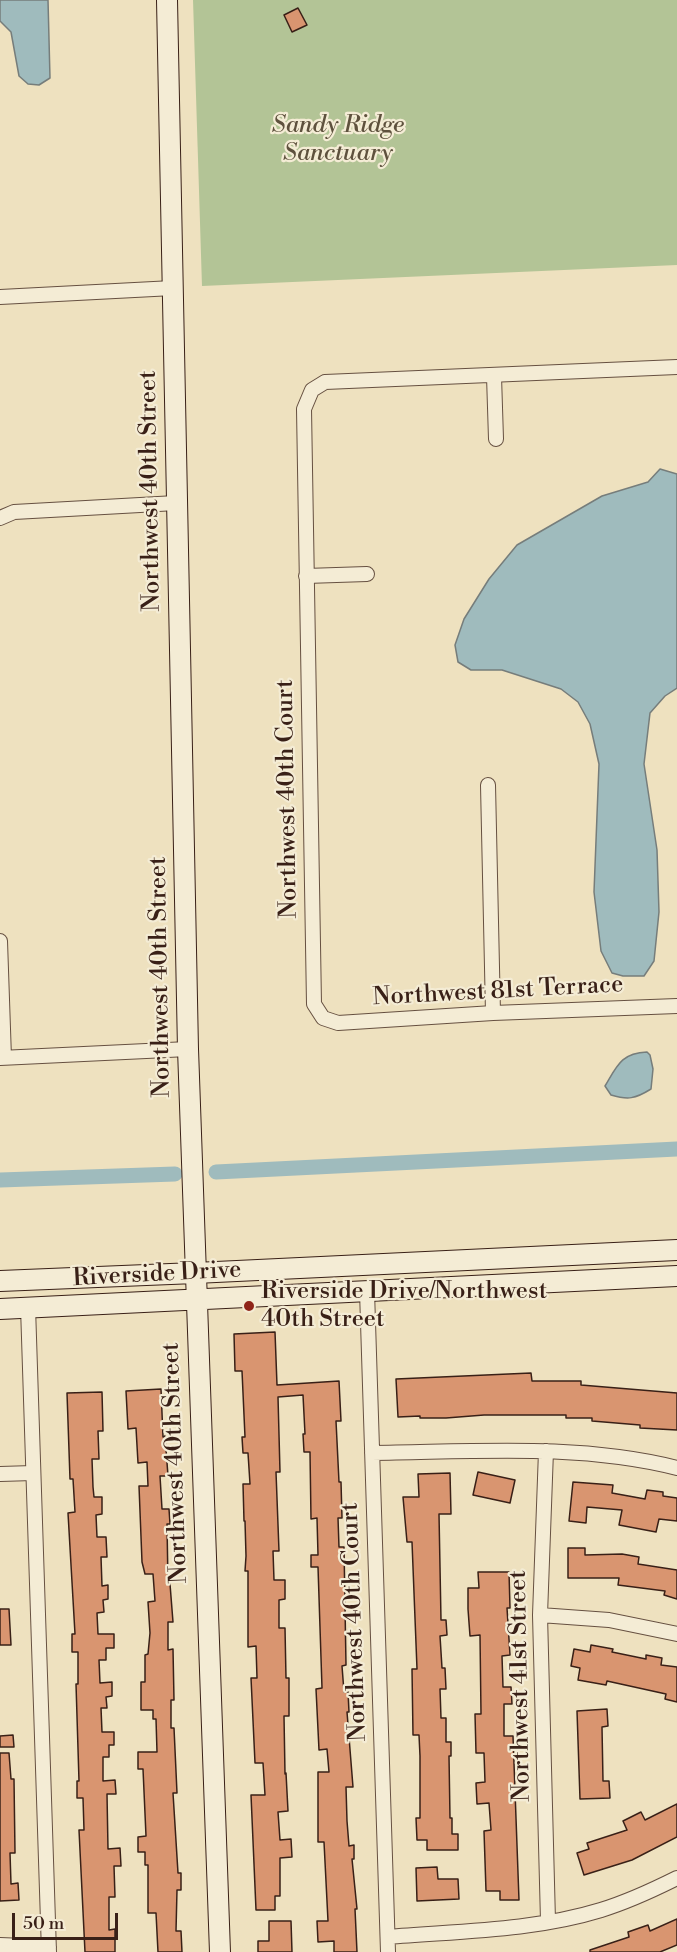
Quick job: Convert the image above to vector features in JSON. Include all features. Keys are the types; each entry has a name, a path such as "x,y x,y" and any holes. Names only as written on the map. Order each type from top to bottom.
{"street":[{"name":"Northwest 40th Street","path":"167,0 188,1049 220,1952"},
{"path":"0,297 173,288"},
{"path":"496,439 494,376 677,367"},
{"name":"Northwest 40th Court","path":"323,1018 314,1004 304,409 312,390 325,382 494,376"},
{"path":"0,518 15,512 176,503"},
{"path":"306,576 367,574"},
{"path":"488,785 493,1013"},
{"path":"0,941 2,1058 188,1049"},
{"name":"Northwest 81st Terrace","path":"323,1018 338,1023 493,1013 677,1006"},
{"name":"Riverside Drive","path":"0,1281 195,1274 677,1250"},
{"name":"Riverside Drive","path":"0,1309 677,1276"},
{"name":"Northwest 40th Court","path":"367,1291 388,1952"},
{"path":"0,1945 49,1950 28,1307"},
{"path":"372,1454 546,1451 611,1456 677,1468"},
{"name":"Northwest 41st Street","path":"546,1451 540,1615 548,1921"},
{"path":"0,1474 33,1473"},
{"path":"540,1615 609,1620 677,1634"},
{"path":"388,1937 515,1927 548,1921 600,1910 654,1890 677,1878"}],"green space":[{"name":"Sandy Ridge Sanctuary","path":"193,0 677,0 677,265 202,286"}],"water":[{"path":"0,0 48,0 50,78 39,85 28,84 19,76 11,32 0,21"},
{"path":"660,469 677,474 677,688 665,696 650,713 644,764 657,850 659,912 654,961 644,976 623,976 612,973 601,951 594,892 599,764 590,724 578,702 561,689 502,670 471,670 458,662 455,645 464,619 489,579 517,545 602,496 648,482"},
{"path":"647,1052 650,1055 653,1069 651,1089 631,1098 611,1095 605,1086 621,1062 631,1055"}],"building":[{"path":"298,8 307,25 292,32 284,15"},
{"path":"275,1332 277,1385 339,1381 341,1421 336,1421 342,1518 338,1518 339,1547 344,1547 346,1665 342,1666 344,1692 348,1692 349,1712 347,1712 353,1787 346,1787 349,1846 354,1845 354,1859 352,1859 357,1909 355,1909 357,1952 334,1952 334,1941 318,1942 317,1921 328,1921 324,1842 318,1842 318,1772 329,1772 327,1749 319,1750 316,1689 322,1688 318,1567 311,1567 311,1555 318,1555 317,1518 311,1519 310,1452 304,1452 303,1395 278,1397 280,1472 276,1472 279,1551 273,1551 274,1580 285,1580 285,1599 279,1600 279,1628 285,1628 286,1678 289,1678 289,1716 284,1716 288,1811 278,1812 280,1840 291,1839 292,1857 280,1858 280,1896 275,1896 275,1910 256,1910 251,1795 265,1795 263,1763 255,1763 251,1678 257,1678 256,1646 248,1647 248,1571 245,1571 243,1484 250,1484 248,1453 243,1453 242,1437 245,1437 242,1371 235,1371 234,1334"},
{"path":"531,1373 532,1381 581,1381 581,1385 677,1393 677,1430 640,1428 640,1425 592,1421 592,1418 566,1418 566,1415 398,1417 396,1379"},
{"path":"161,1389 163,1437 165,1436 168,1476 160,1476 162,1509 169,1509 168,1584 170,1584 173,1622 168,1622 168,1650 173,1649 174,1700 171,1700 171,1728 174,1728 177,1793 173,1793 178,1873 181,1873 181,1890 177,1890 176,1931 181,1931 182,1952 158,1952 156,1913 148,1913 148,1865 145,1865 145,1852 138,1852 138,1837 146,1836 143,1769 138,1769 138,1752 157,1752 156,1719 153,1719 153,1710 141,1710 141,1682 145,1682 145,1655 148,1654 150,1633 148,1602 155,1601 153,1574 145,1574 142,1562 139,1486 148,1486 147,1462 138,1463 136,1428 128,1429 126,1391"},
{"path":"102,1392 103,1431 98,1431 99,1459 92,1459 94,1497 102,1497 102,1514 96,1515 97,1537 106,1537 107,1557 101,1557 102,1586 108,1585 108,1599 103,1600 104,1612 97,1613 98,1634 114,1634 114,1648 106,1648 106,1660 99,1660 100,1683 112,1682 112,1696 106,1697 107,1708 101,1708 102,1732 114,1732 114,1745 109,1745 109,1757 103,1757 103,1781 115,1780 116,1794 107,1794 108,1849 120,1848 121,1866 114,1866 115,1897 109,1897 109,1930 115,1929 115,1952 85,1952 79,1830 84,1830 83,1798 77,1798 77,1781 79,1781 76,1684 78,1684 78,1652 72,1652 72,1634 75,1634 68,1513 75,1512 73,1479 70,1479 67,1393"},
{"path":"478,1472 515,1480 510,1503 473,1495"},
{"path":"450,1473 451,1514 439,1514 441,1620 446,1620 447,1635 440,1636 446,1689 440,1689 441,1718 446,1718 446,1742 451,1742 451,1756 449,1756 450,1818 452,1818 452,1834 458,1834 458,1850 427,1850 427,1840 417,1840 416,1818 420,1818 420,1756 419,1735 413,1735 412,1669 417,1669 412,1542 407,1542 403,1497 419,1497 418,1474"},
{"path":"573,1482 613,1485 612,1493 645,1499 647,1490 663,1492 663,1496 677,1498 677,1521 659,1519 656,1532 619,1525 622,1510 587,1507 586,1523 569,1521"},
{"path":"568,1548 585,1548 585,1555 622,1554 639,1557 638,1564 677,1570 677,1599 664,1595 665,1591 618,1585 619,1578 568,1578"},
{"path":"478,1572 509,1572 510,1608 507,1608 510,1655 502,1656 503,1687 511,1687 512,1704 504,1704 504,1736 513,1736 519,1900 500,1900 500,1891 486,1891 484,1831 491,1830 489,1803 477,1804 476,1783 485,1782 484,1753 476,1753 475,1714 481,1714 480,1635 470,1636 468,1609 468,1588 479,1588"},
{"path":"0,1609 9,1609 11,1645 0,1645"},
{"path":"591,1645 646,1659 646,1655 662,1658 661,1665 677,1667 677,1702 665,1699 666,1694 607,1681 606,1685 578,1680 580,1668 571,1666 574,1649 590,1652"},
{"path":"607,1709 608,1726 602,1727 603,1781 609,1781 610,1798 580,1799 577,1711"},
{"path":"13,1735 14,1747 0,1747 0,1736"},
{"path":"0,1753 9,1753 11,1779 14,1779 15,1853 10,1853 11,1884 18,1883 19,1900 0,1901"},
{"path":"677,1804 677,1837 632,1860 584,1875 577,1853 589,1849 587,1843 627,1830 623,1821 641,1812 645,1820"},
{"path":"437,1867 438,1879 458,1879 459,1899 417,1901 416,1868"},
{"path":"677,1919 677,1945 660,1952 590,1952 590,1950 629,1937 628,1932 648,1925 650,1931"},
{"path":"269,1921 291,1921 292,1952 258,1952 258,1941 269,1941"}],"waterway":[{"path":"216,1172 677,1149"},
{"path":"0,1180 175,1174"}],"place":[{"name":"Riverside Drive/Northwest 40th Street","path":"249,1306"}]}
